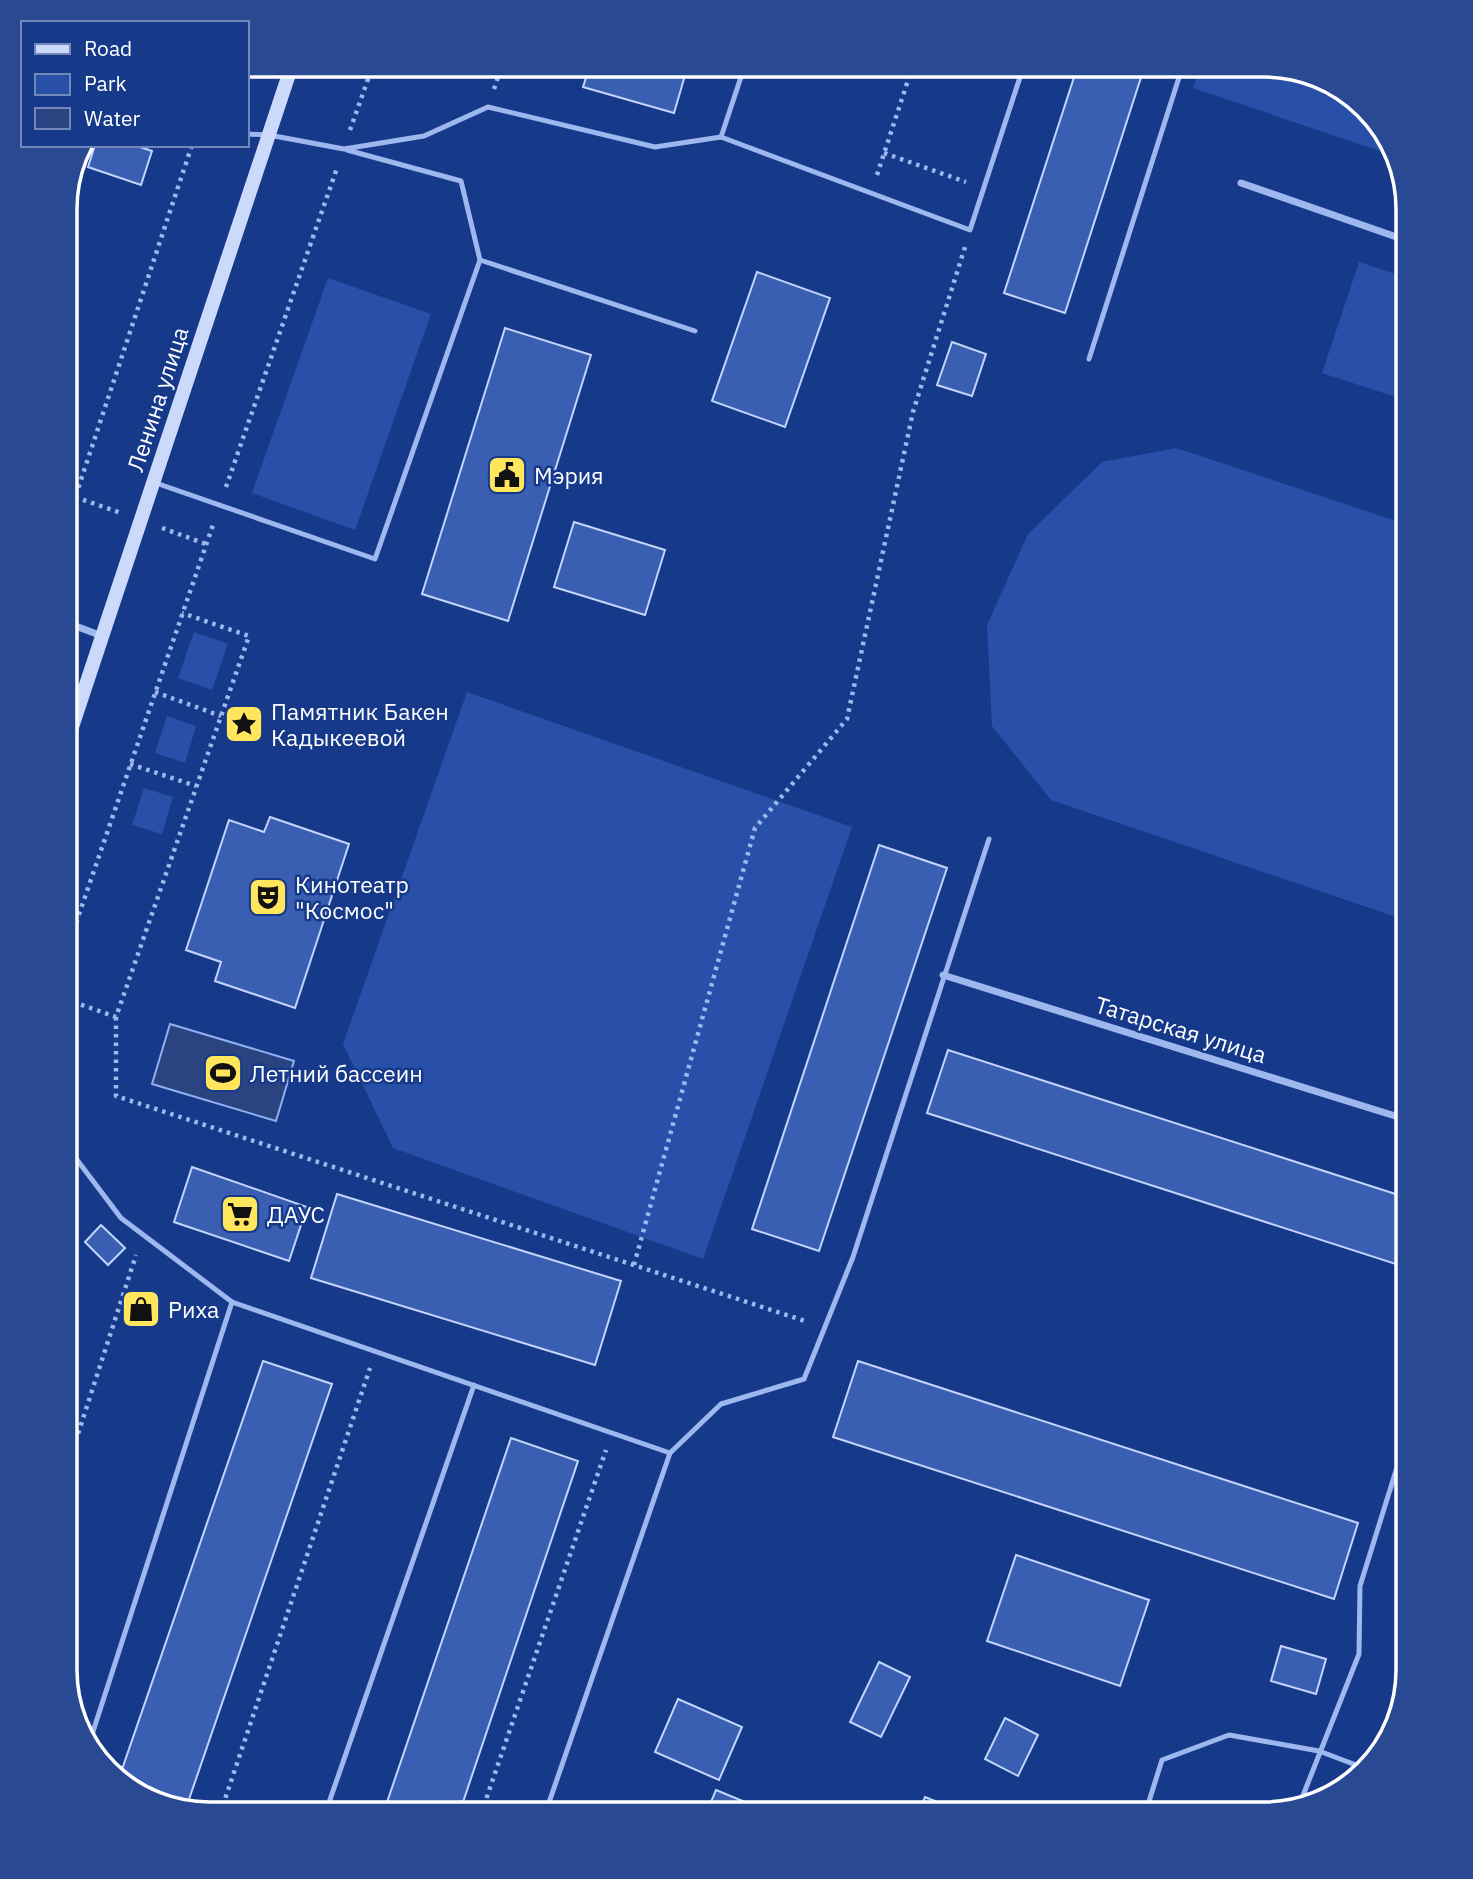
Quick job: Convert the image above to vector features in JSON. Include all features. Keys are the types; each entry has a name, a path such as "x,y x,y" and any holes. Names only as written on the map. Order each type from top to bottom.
{"main road":[{"name":"Ленина улица","path":"77,712 288,77"}],"street":[{"path":"1241,183 1396,236"},
{"path":"77,627 102,636"},
{"name":"Татарская улица","path":"943,975 1396,1115"}],"lane":[{"path":"721,137 741,77"},
{"path":"344,149 424,136 488,107 655,147 721,137 970,230 1020,77"},
{"path":"1089,359 1179,77"},
{"path":"153,482 374,559 480,260 461,181 344,149 269,135 248,134"},
{"path":"480,260 695,331"},
{"path":"549,1802 670,1453 720,1405 804,1379 853,1257 989,839"},
{"path":"77,1160 121,1219 232,1301 670,1453"},
{"path":"93,1732 232,1301"},
{"path":"329,1802 474,1385"},
{"path":"1302,1796 1359,1654 1360,1586 1396,1470"},
{"path":"1148,1802 1163,1760 1229,1735 1319,1751 1355,1765"}],"path":[{"path":"872,193 909,77"},
{"path":"77,492 191,147"},
{"path":"884,153 984,188"},
{"path":"634,1265 755,828 847,719 914,412 970,230"},
{"path":"182,612 248,636 116,1017 116,1097 825,1328"},
{"path":"155,692 221,716"},
{"path":"130,764 196,786"},
{"path":"77,1003 116,1017"},
{"path":"77,1437 142,1234"},
{"path":"224,1802 376,1351"},
{"path":"485,1802 611,1433"}],"green space":[{"path":"1197,77 1273,77 1315,87 1344,104 1357,116 1374,136 1382,152 1193,88"},
{"path":"1359,262 1396,274 1396,397 1322,373"},
{"path":"328,278 431,314 355,530 252,493"},
{"path":"1176,448 1396,521 1396,917 1051,800 992,726 987,625 1028,534 1102,462"},
{"path":"194,632 228,644 212,690 178,678"},
{"path":"467,692 852,827 703,1259 393,1148 343,1044"},
{"path":"167,716 196,726 185,763 155,753"},
{"path":"144,788 173,797 162,834 132,825"}],"water":[{"name":"Летний бассеин","path":"170,1024 294,1061 276,1121 152,1084"}],"building":[{"path":"586,77 684,77 674,113 583,87"},
{"path":"1074,77 1141,77 1065,313 1004,293"},
{"path":"94,147 140,147 152,151 141,185 88,167"},
{"path":"757,272 830,298 785,427 712,401"},
{"name":"Мэрия","path":"505,328 591,355 508,621 422,594"},
{"path":"952,342 986,354 972,396 937,385"},
{"path":"574,522 665,550 645,615 554,587"},
{"name":"Кинотеатр \"Космос\"","path":"270,817 349,844 295,1008 215,981 221,962 186,950 229,820 264,832"},
{"path":"879,845 947,868 819,1251 752,1229"},
{"path":"948,1050 1396,1194 1396,1264 927,1113"},
{"name":"ДАУС","path":"192,1167 307,1207 289,1261 174,1222"},
{"path":"337,1194 621,1281 595,1365 311,1278"},
{"path":"101,1225 125,1248 108,1265 85,1242"},
{"name":"Риха","path":"132,1296 155,1301 149,1323 126,1317"},
{"path":"263,1361 332,1384 189,1800 158,1792 122,1769"},
{"path":"858,1361 1358,1523 1334,1599 833,1437"},
{"path":"511,1438 578,1461 463,1802 387,1802"},
{"path":"1016,1555 1149,1600 1120,1686 987,1641"},
{"path":"1281,1646 1326,1659 1316,1694 1271,1681"},
{"path":"879,1662 910,1677 881,1737 850,1722"},
{"path":"678,1699 742,1727 719,1780 655,1752"},
{"path":"1005,1718 1038,1735 1018,1776 985,1759"},
{"path":"716,1790 745,1802 711,1802"},
{"path":"925,1797 937,1802 923,1802"}],"place":[{"name":"Мэрия","path":"507,475"},
{"name":"Памятник Бакен Кадыкеевой","path":"244,724"},
{"name":"Кинотеатр \"Космос\"","path":"268,897"},
{"name":"Летний бассеин","path":"223,1073"},
{"name":"ДАУС","path":"240,1214"},
{"name":"Риха","path":"141,1309"}]}
